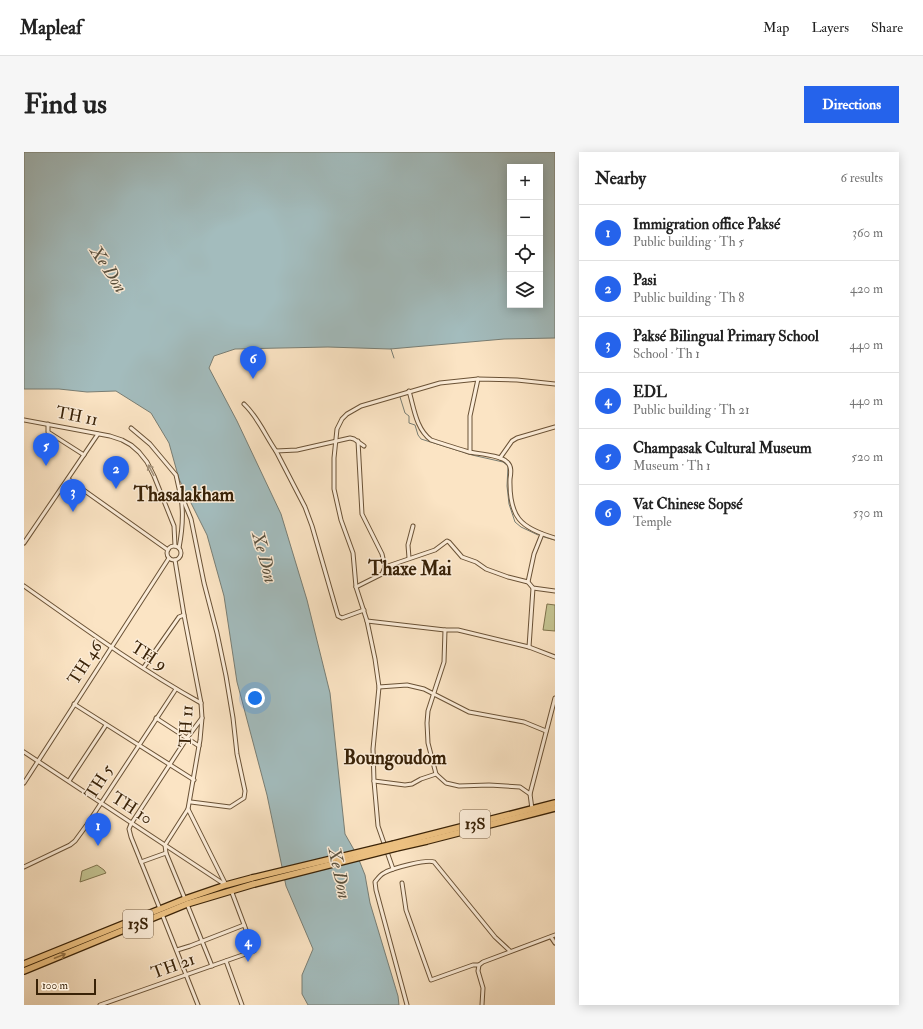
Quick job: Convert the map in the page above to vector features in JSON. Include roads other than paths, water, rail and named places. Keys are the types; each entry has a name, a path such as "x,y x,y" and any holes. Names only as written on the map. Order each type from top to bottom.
{"highway":[{"name":"13S","path":"24,964 186,902 226,885 253,881 395,846 532,811 555,803"},
{"name":"13S","path":"532,811 555,808"},
{"name":"13S","path":"186,902 231,890 253,881"},
{"name":"13S","path":"24,971 161,911"}],"street":[{"path":"393,869 378,826 374,781 373,749 379,687 375,659 368,621 356,587 354,552 341,520 334,489 334,458 337,429 342,419 352,410 409,391 440,383 478,379 517,380 555,384"},
{"path":"470,452 470,416 478,379"},
{"path":"409,391 419,427 425,436 431,440 470,452 506,460 510,467 511,496 517,516 521,523 527,528 555,538"},
{"path":"244,404 253,412 276,452 307,514 338,616 342,618 364,610"},
{"name":"TH 11","path":"24,420 98,434 122,440 131,445 147,462 154,476 174,526 175,546"},
{"path":"48,424 48,432 84,455"},
{"path":"500,458 512,441 517,438 555,427"},
{"path":"131,428 150,444 176,475 182,505 180,558 175,560 169,558 167,555 168,550"},
{"path":"24,543 98,434"},
{"path":"276,452 296,450 350,438 358,441 364,446"},
{"path":"356,587 382,574 385,567 382,554 362,514 358,441"},
{"path":"68,479 168,550"},
{"path":"180,492 192,519 204,583 217,633 233,718 237,754 244,791 244,798 230,807 191,802"},
{"path":"409,558 408,545 413,526"},
{"path":"528,582 534,554 542,534"},
{"path":"385,567 433,550 447,541 462,557 476,562 508,578 528,582 533,588 555,591"},
{"path":"168,550 175,546 180,548"},
{"name":"TH 46","path":"24,782 169,558"},
{"name":"TH 11","path":"165,845 191,802 202,718 201,703 175,560"},
{"name":"TH 9","path":"24,586 112,647 176,689 201,703"},
{"path":"529,647 533,588"},
{"path":"144,667 179,617 184,615"},
{"path":"368,621 445,630 458,630 529,647 555,658"},
{"path":"445,630 444,662 428,711 427,733 436,774 446,783 459,786 489,785 520,787 530,794"},
{"path":"379,687 407,685 424,689 433,695 469,712 518,720 546,731"},
{"name":"TH 5","path":"24,867 65,848 75,841 176,689"},
{"path":"532,811 530,794 555,698"},
{"path":"74,704 194,780"},
{"path":"156,718 199,746"},
{"path":"198,1005 131,837 130,829 131,824 187,738 202,718"},
{"path":"68,781 106,724"},
{"name":"TH 10","path":"24,752 131,824 226,885"},
{"path":"374,781 405,785 412,784 436,774"},
{"path":"188,809 226,885"},
{"path":"165,845 166,853 212,966"},
{"path":"141,862 166,853"},
{"path":"407,1005 375,882 384,873 393,869 427,861 434,862 495,937 510,951"},
{"path":"402,883 406,910 431,980 473,965 479,965 482,962 510,951 553,936 555,943"},
{"path":"176,950 244,925 231,890"},
{"name":"TH 21","path":"100,1005 254,951 244,925"},
{"path":"226,961 242,1005"},
{"path":"479,965 478,971 484,988 482,1005"}],"water":[{"name":"Xe Don","path":"24,152 555,152 555,338 504,339 390,349 328,347 235,349 214,356 209,368 237,421 281,514 307,600 330,693 345,834 357,855 365,875 370,903 398,996 399,1005 308,1005 302,994 302,975 313,949 286,886 267,795 237,682 224,596 207,535 179,479 169,443 151,413 116,391 87,392 59,389 24,389"}],"waterway":[{"path":"391,349 394,358"},
{"path":"400,397 405,413 409,416 409,423 415,425 421,439 472,455 503,462 508,466 507,486 509,504 515,522 521,527 538,535"},
{"path":"544,537 555,540"}],"place":[{"name":"Vat Chinese Sopsé","path":"253,379"},
{"name":"Champasak Cultural Museum","path":"46,466"},
{"name":"Pasi","path":"116,489"},
{"name":"Paksé Bilingual Primary School","path":"73,512"},
{"name":"Immigration office Paksé","path":"98,846"},
{"name":"EDL","path":"248,962"}],"district":[{"name":"Thasalakham","path":"184,495"},
{"name":"Thaxe Mai","path":"410,569"},
{"name":"Boungoudom","path":"395,758"}]}
